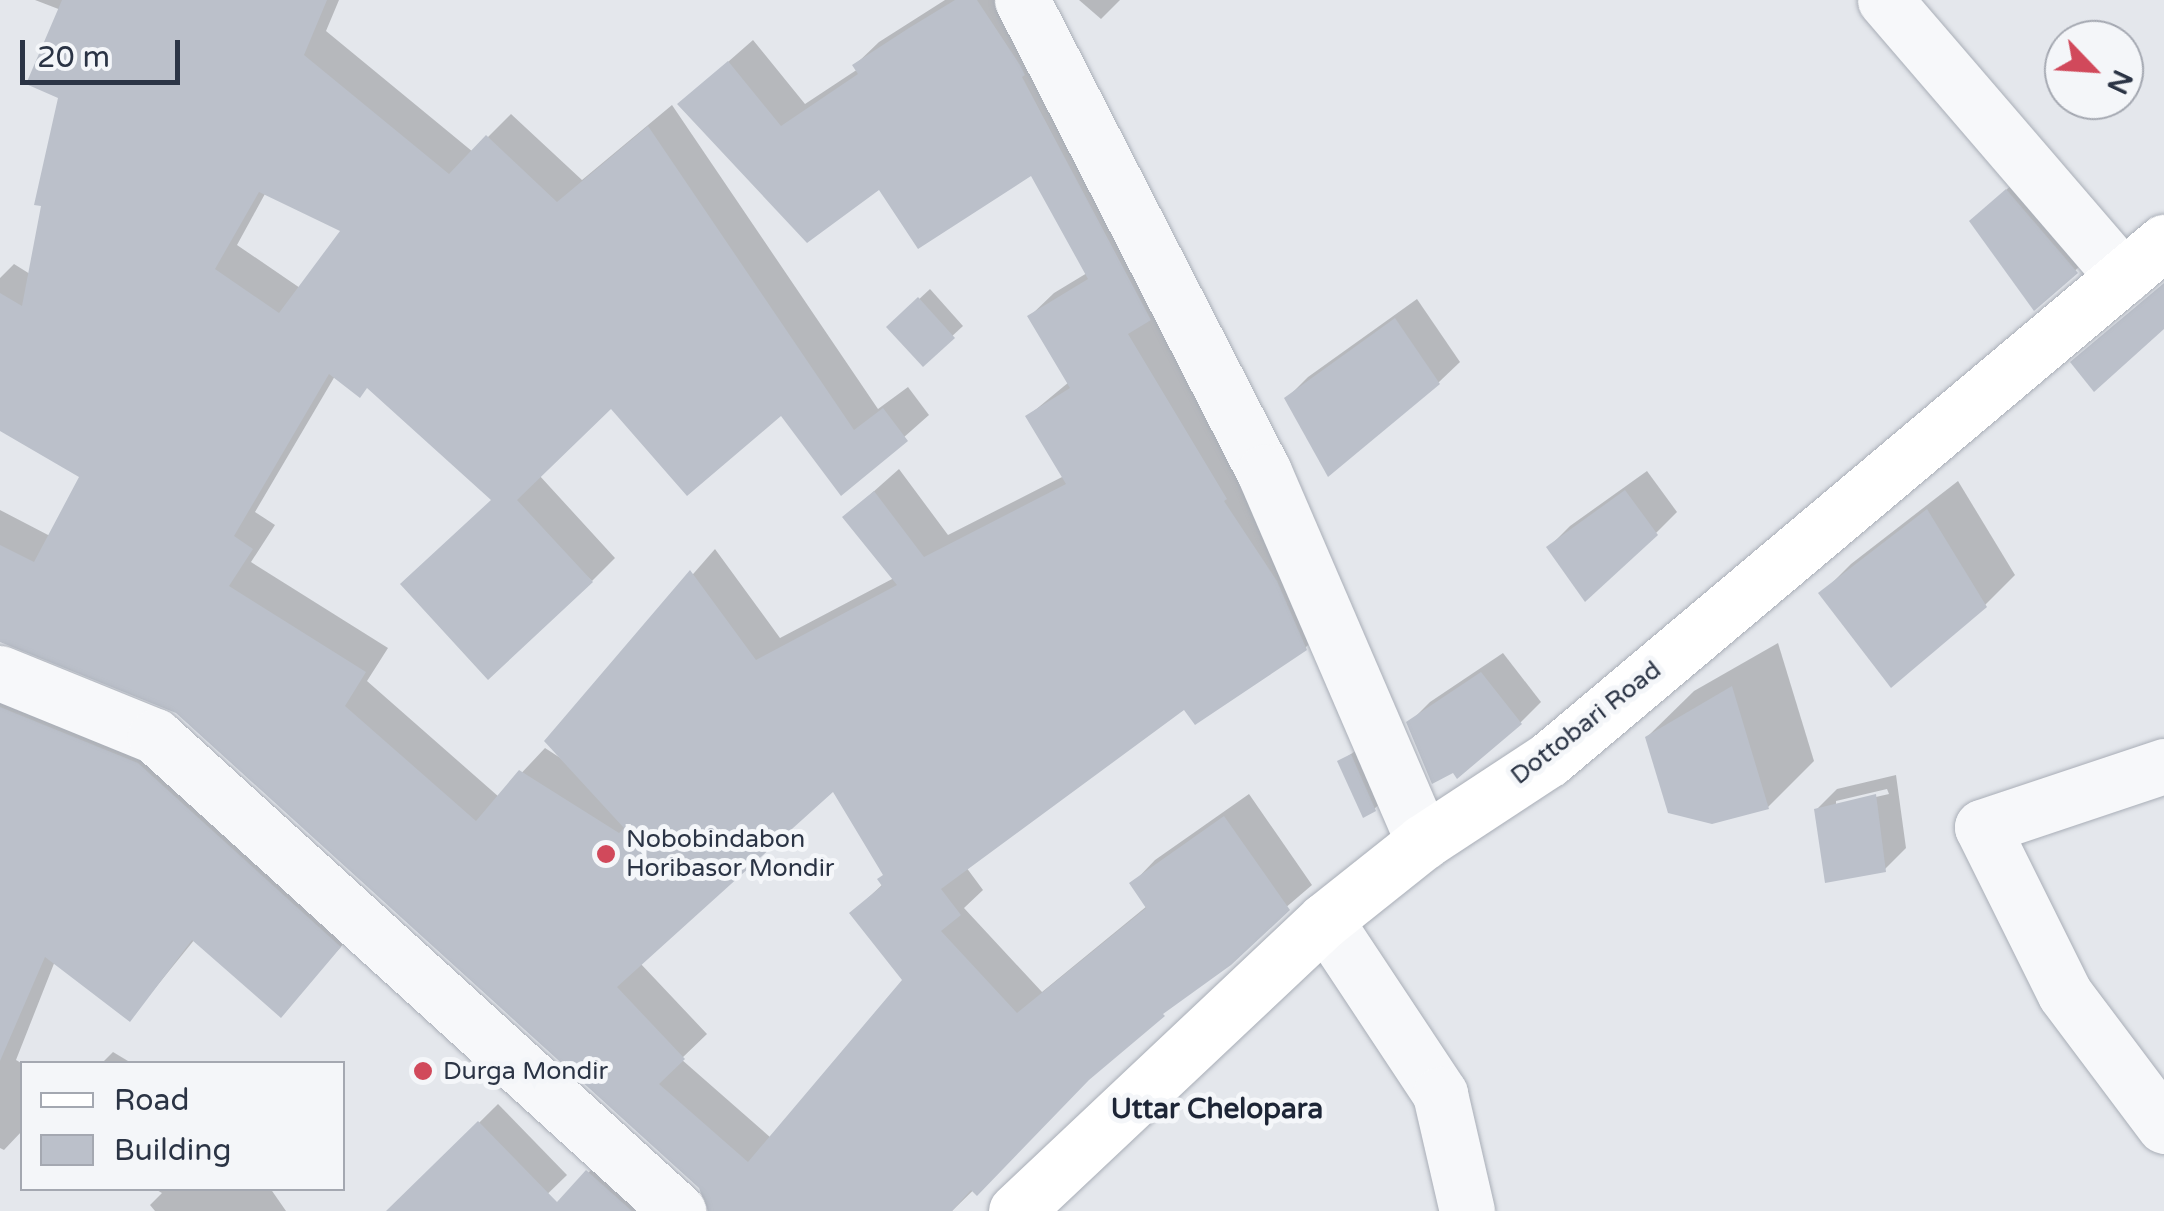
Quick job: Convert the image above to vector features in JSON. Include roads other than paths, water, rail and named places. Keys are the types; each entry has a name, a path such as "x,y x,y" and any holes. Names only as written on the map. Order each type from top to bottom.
{"street":[{"path":"1022,0 1264,472 1423,842"},
{"path":"1885,0 2123,276"},
{"name":"Dottobari Road","path":"1016,1211 1325,920 1423,842 1548,760 2164,242"},
{"path":"0,673 155,736 678,1211"},
{"path":"2164,766 1982,827 2064,994 2164,1126"},
{"path":"1325,920 1440,1094 1467,1211"}],"place":[{"name":"Nobobindabon Horibasor Mondir","path":"606,854"},
{"name":"Durga Mondir","path":"423,1071"}],"district":[{"name":"Uttar Chelopara","path":"1217,1109"}]}
